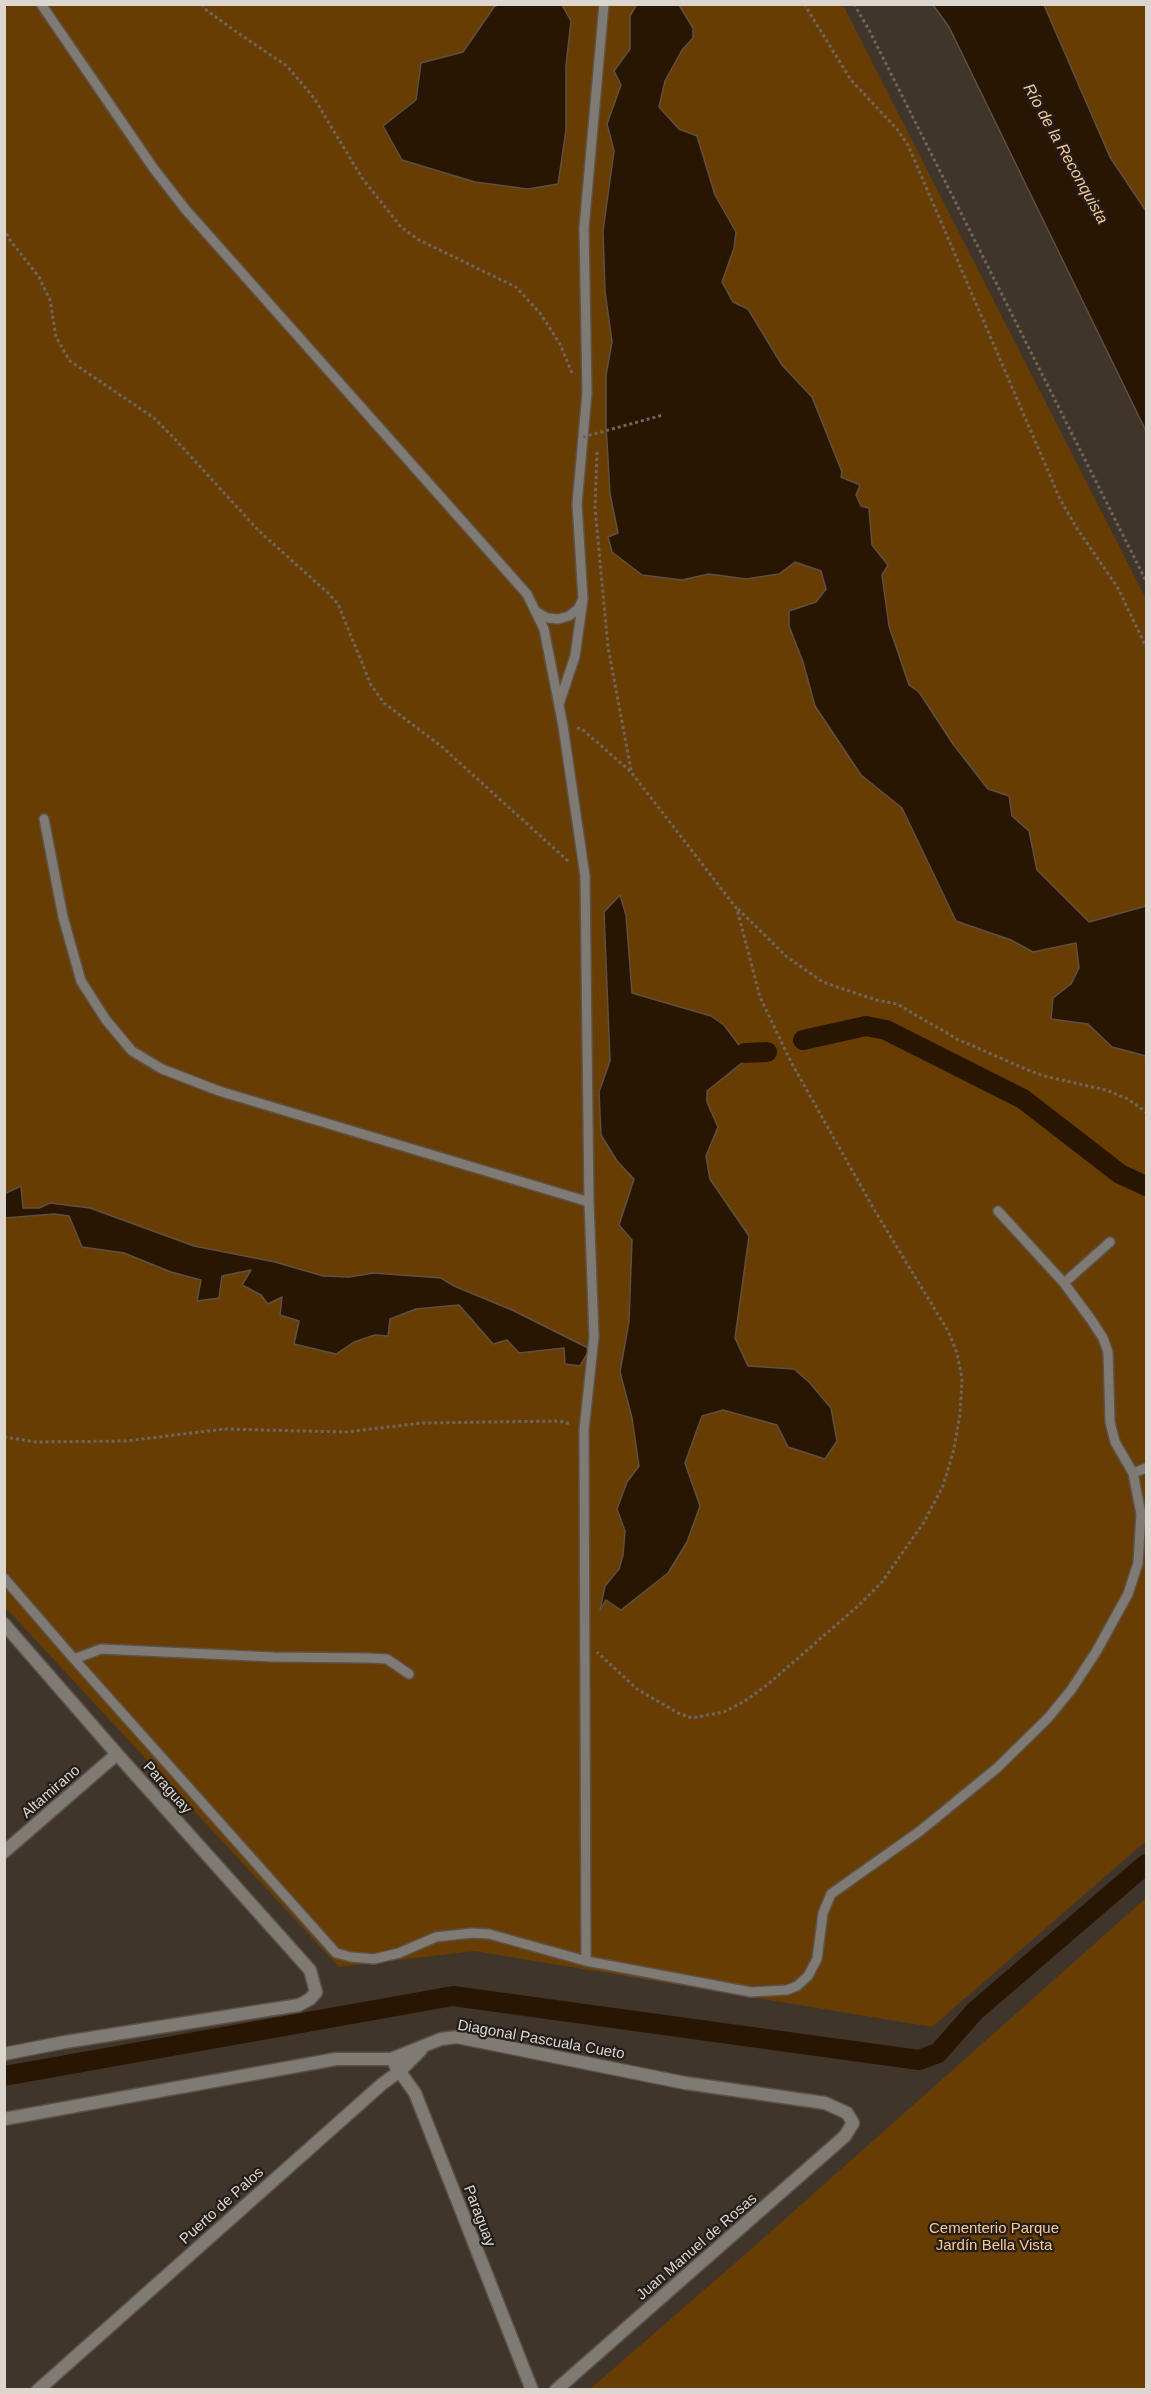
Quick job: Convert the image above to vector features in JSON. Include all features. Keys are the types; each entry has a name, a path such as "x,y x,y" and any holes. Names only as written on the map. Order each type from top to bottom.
{"street":[{"name":"Paraguay","path":"4,1624 117,1755 310,1970 316,1992 310,1999 299,2005 77,2040 4,2054"},
{"name":"Altamirano","path":"4,1852 117,1755"},
{"name":"Diagonal Pascuala Cueto","path":"4,2119 336,2059 391,2059 441,2039 457,2037 695,2085 825,2103 848,2113 854,2123"},
{"name":"Puerto de Palos","path":"38,2390 382,2084 400,2071 425,2045"},
{"name":"Paraguay","path":"391,2059 415,2093 532,2390"},
{"name":"Juan Manuel de Rosas","path":"556,2390 837,2144 854,2123"}],"lane":[{"path":"41,4 154,169 186,210 526,594 544,629 563,726 585,876 589,1202 594,1337 584,1430 586,1961"},
{"path":"559,704 575,656 583,599 577,504 587,393 584,228 604,4"},
{"path":"537,612 547,618 558,620 578,609 583,599"},
{"path":"44,819 63,917 81,981 106,1020 132,1051 162,1069 219,1091 589,1202"},
{"path":"4,1578 336,1953 374,1959 399,1953 436,1937 472,1933 489,1934 586,1961 751,1992 786,1990 797,1986 808,1976 817,1959 823,1913 831,1894 920,1831 997,1768 1048,1718 1096,1652 1128,1594 1138,1563 1141,1514 1133,1473 1115,1442 1110,1422 1108,1402 1110,1370 1104,1338 1064,1283 998,1211"},
{"path":"1064,1283 1110,1242"},
{"path":"1133,1473 1146,1468"},
{"path":"74,1659 101,1649 273,1657 369,1658 387,1659 409,1674"}],"path":[{"path":"202,4 235,31 287,66 314,98 362,178 401,227 418,240 516,287 540,313 560,344 574,379 587,393"},
{"path":"804,4 851,80 897,129 908,145 1060,499 1076,527 1118,588 1146,647"},
{"path":"854,4 1146,581"},
{"path":"4,228 10,240 39,278 50,300 56,337 70,361 154,418 259,531 328,593 338,604 371,685 384,703 441,746 585,876"},
{"path":"583,437 663,415"},
{"path":"597,426 597,437"},
{"path":"597,447 595,508 608,647 631,772"},
{"path":"563,726 582,729 631,772 736,907 787,957 823,982 876,1000 897,1004 957,1039 1028,1070 1044,1076 1106,1090 1128,1099 1146,1112"},
{"path":"584,1645 596,1650 638,1689 678,1713 692,1718 708,1716 738,1705 767,1685 858,1606 882,1582 924,1522 943,1486 954,1449 960,1414 962,1379 957,1353 948,1331 875,1211 791,1062 760,997 736,907"},
{"path":"4,1437 36,1442 126,1441 224,1429 346,1432 422,1423 559,1421 584,1430"}],"green space":[{"path":"5,5 843,5 1146,599 1146,1841 932,2027 475,1951 339,1967 5,1607"},
{"path":"1044,5 1146,5 1146,211 1110,157"},
{"name":"Cementerio Parque Jardín Bella Vista","path":"1146,1898 1146,2389 590,2389 749,2251"}],"water":[{"path":"499,4 562,5 571,21 566,65 566,130 558,184 528,189 475,182 402,160 383,126 416,100 421,63 463,52 494,7"},
{"path":"637,4 679,5 693,28 693,38 682,50 665,81 659,107 679,129 697,136 715,195 736,232 734,248 722,282 733,302 748,309 782,365 812,397 842,472 841,477 860,485 856,495 861,506 869,508 872,545 888,565 882,575 889,626 909,685 919,692 953,744 988,789 1009,796 1012,816 1029,831 1037,870 1089,922 1146,906 1146,1056 1112,1047 1088,1024 1051,1019 1053,998 1071,984 1079,968 1076,943 1033,952 1011,940 956,921 902,808 861,775 815,706 803,662 789,626 789,611 816,602 826,589 821,571 795,562 779,574 746,579 709,574 682,580 642,575 612,552 608,537 618,533 610,494 606,425 606,375 612,342 605,291 603,231 614,151 607,124 621,85 614,71 630,49 630,16"},
{"name":"Río de la Reconquista","path":"933,5 1044,5 1110,157 1146,211 1146,431 949,27"},
{"path":"620,895 626,915 632,993 711,1016 724,1025 745,1053 743,1062 707,1091 707,1102 718,1127 706,1156 710,1179 749,1236 735,1338 748,1366 794,1369 809,1382 831,1408 837,1441 825,1459 788,1447 777,1425 723,1410 702,1416 685,1463 700,1506 687,1542 668,1573 621,1610 606,1600 600,1610 605,1586 619,1569 623,1555 625,1531 617,1509 627,1482 639,1466 632,1418 620,1372 629,1321 632,1240 619,1225 634,1179 617,1161 601,1135 599,1092 610,1061 604,912"},
{"path":"21,1186 23,1208 39,1208 50,1203 90,1208 194,1246 275,1262 323,1276 349,1277 374,1273 441,1278 590,1349 580,1366 565,1364 564,1348 519,1353 507,1340 493,1344 459,1305 416,1309 390,1319 388,1336 375,1335 354,1342 336,1354 294,1344 299,1321 280,1315 282,1297 268,1304 261,1295 242,1285 251,1270 222,1276 219,1298 197,1301 201,1280 171,1272 124,1253 82,1247 69,1216 54,1214 5,1218 4,1194"}],"waterway":[{"path":"803,1040 866,1026 886,1030 1023,1099 1120,1174 1146,1186"},
{"path":"745,1053 767,1052"},
{"path":"4,2076 453,1996 919,2060 938,2053 975,2011 1146,1864"}]}
